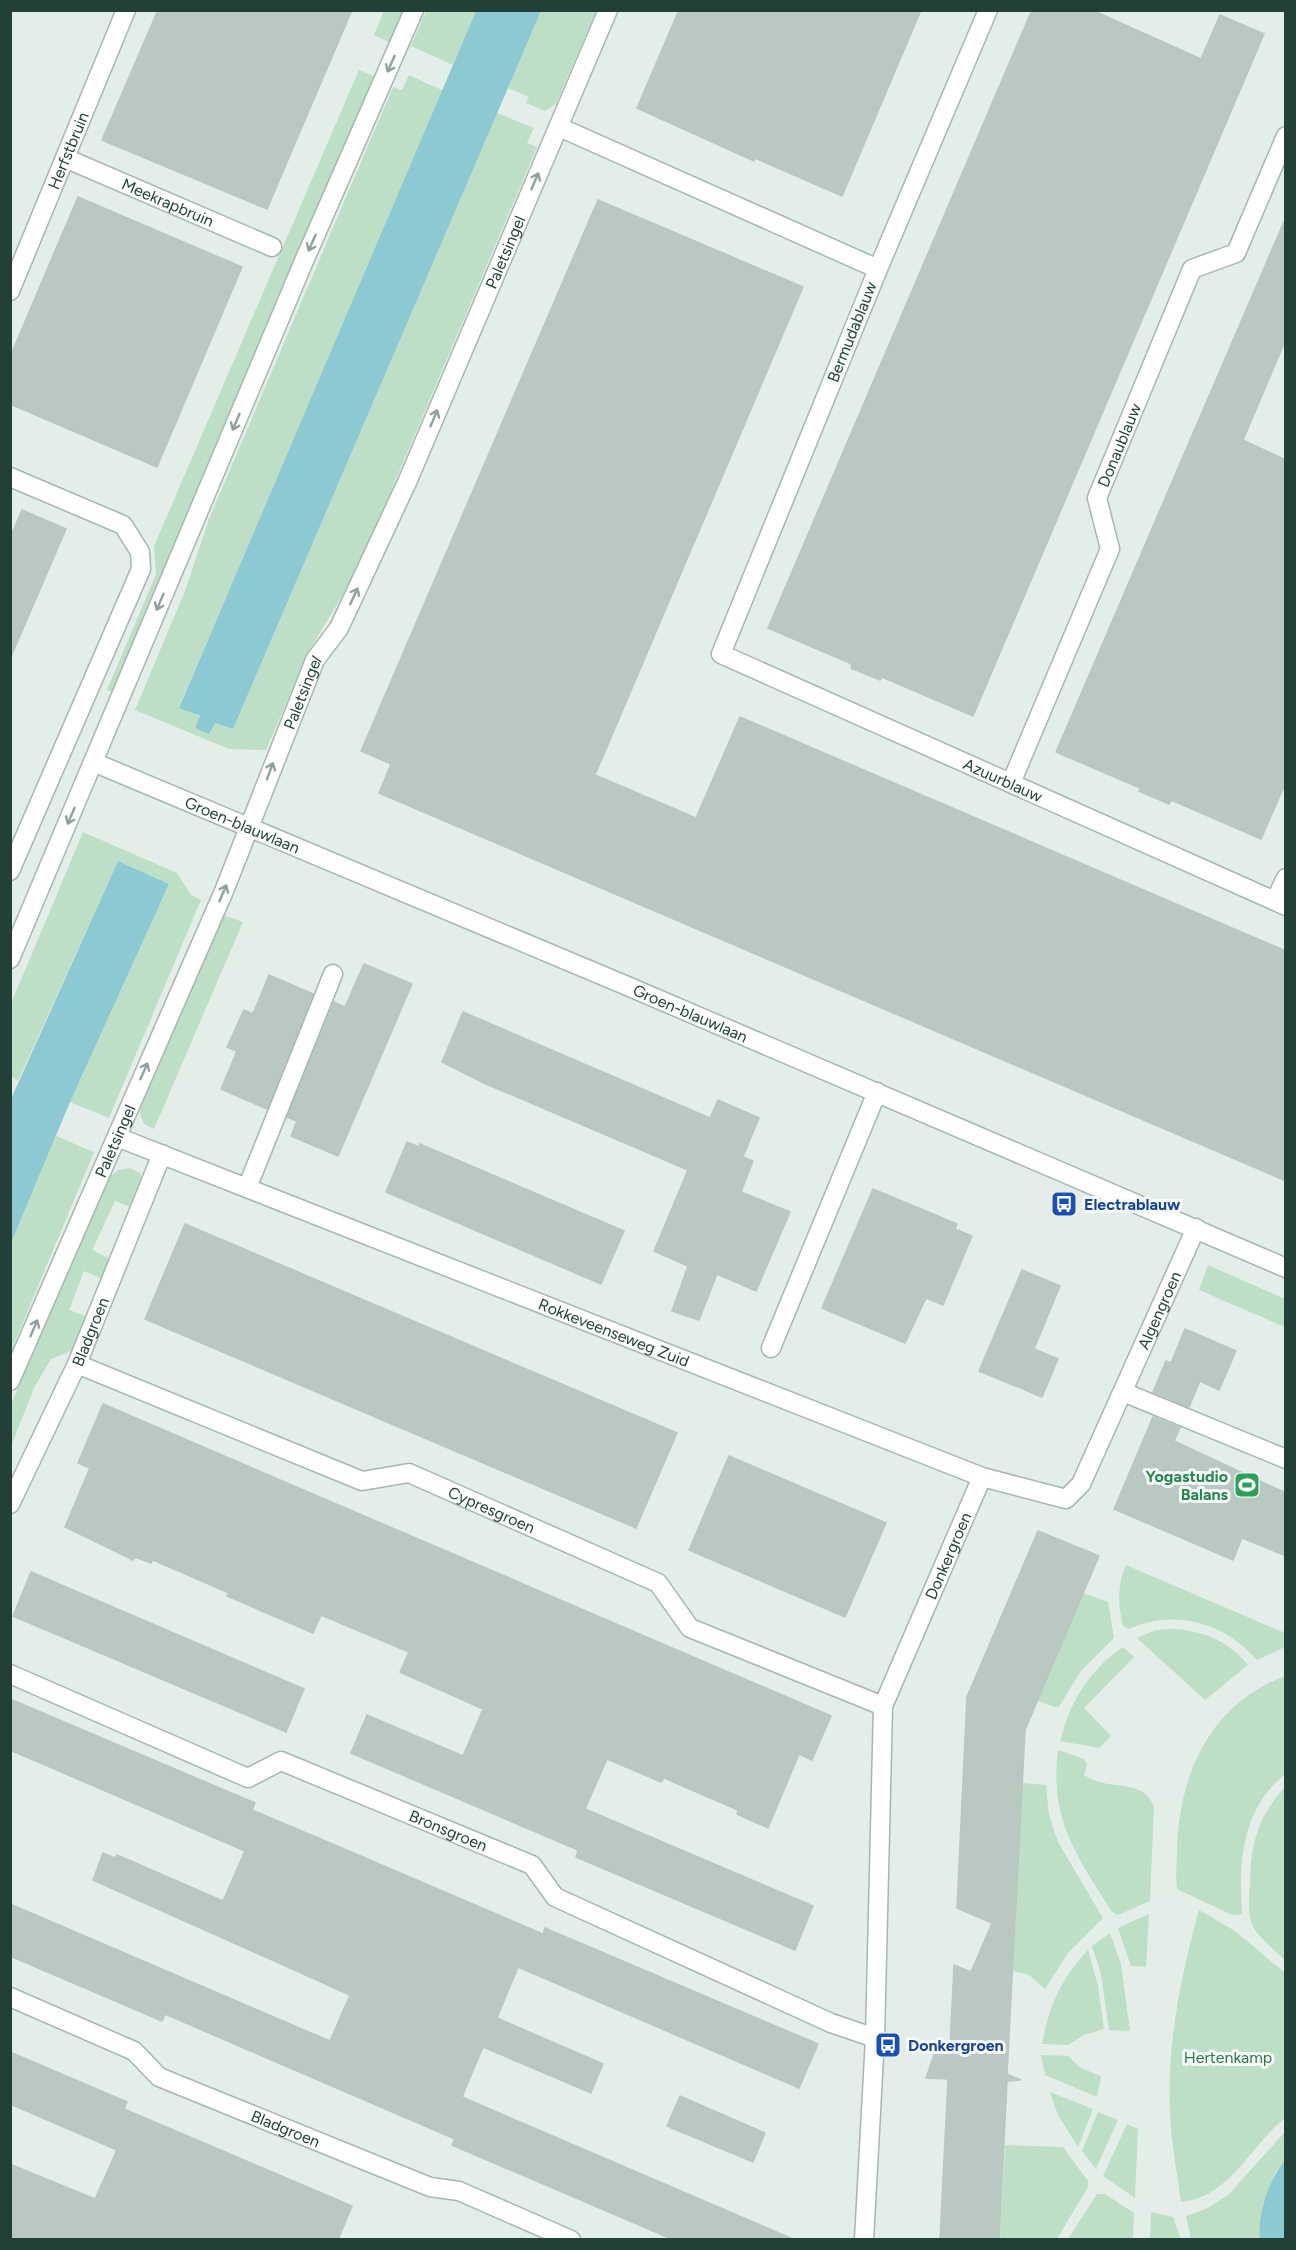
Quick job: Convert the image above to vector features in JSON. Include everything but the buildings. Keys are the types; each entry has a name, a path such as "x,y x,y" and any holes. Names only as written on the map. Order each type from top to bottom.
{"street":[{"name":"Herfstbruin","path":"10,291 126,10"},
{"path":"10,959 299,272 414,10"},
{"name":"Paletsingel","path":"10,1381 251,826 315,660 339,628 408,480 608,10"},
{"name":"Bermudablauw","path":"721,654 878,269 988,10"},
{"path":"559,127 878,269"},
{"name":"Donaublauw","path":"1011,783 1110,549 1098,498 1192,269 1236,254 1286,136"},
{"name":"Meekrapbruin","path":"65,158 272,247"},
{"path":"10,477 123,525 133,537 140,552 141,569 10,871"},
{"name":"Azuurblauw","path":"721,654 1280,903"},
{"name":"Groen-blauwlaan","path":"93,762 251,826 1286,1268"},
{"path":"1280,903 1286,878"},
{"path":"247,1188 333,974"},
{"path":"771,1348 877,1092"},
{"name":"Rokkeveenseweg Zuid","path":"117,1137 982,1477 1066,1499"},
{"name":"Bladgroen","path":"10,1504 77,1364 162,1154"},
{"name":"Algengroen","path":"1066,1499 1081,1484 1196,1228"},
{"name":"Cypresgroen","path":"77,1364 362,1480 409,1473 658,1583 690,1628 883,1706"},
{"path":"1123,1392 1286,1459"},
{"name":"Donkergroen","path":"864,2240 875,2038 883,1706 982,1477"},
{"name":"Bronsgroen","path":"10,1674 249,1778 281,1761 532,1864 555,1897 831,2023 875,2038"},
{"name":"Bladgroen","path":"10,1997 134,2051 159,2077 430,2187 459,2191 571,2240"}],"green space":[{"path":"384,11 403,11 389,42 374,35"},
{"path":"426,11 476,11 453,65 411,46"},
{"path":"541,11 596,11 556,104 545,111 526,103 529,97 508,88"},
{"path":"359,70 374,76 189,511 166,582 118,695 107,690 156,574 154,546"},
{"path":"409,75 444,91 179,707 200,717 195,728 209,733 214,723 233,729 497,113 534,128 527,143 537,147 357,571 309,651 266,750 229,749 135,710 185,591 209,519 393,87 402,90"},
{"path":"83,832 177,873 191,895 201,900 109,1118 70,1102 169,884 118,861 18,1081 11,1076 10,1006"},
{"path":"220,914 243,922 154,1129 144,1124 140,1113 141,1104"},
{"path":"56,1136 94,1152 11,1351 11,1243"},
{"path":"130,1168 140,1173 143,1183 133,1208 115,1201 92,1250 111,1259 103,1279 84,1271 69,1310 89,1317 76,1349 51,1359 35,1386 11,1446 11,1404 108,1178 118,1170"},
{"path":"1208,1265 1285,1299 1285,1327 1199,1290"},
{"path":"1126,1565 1285,1633 1285,1647 1257,1660 1230,1637 1215,1628 1198,1623 1164,1620 1129,1629 1123,1626 1119,1596"},
{"path":"1083,1593 1108,1602 1114,1638 1081,1671 1058,1708 1038,1701"},
{"path":"1172,1629 1214,1638 1232,1649 1248,1665 1205,1700 1137,1638 1156,1630"},
{"path":"1123,1647 1134,1657 1084,1708 1111,1736 1099,1748 1060,1741 1069,1713 1082,1688 1100,1666"},
{"path":"1285,1676 1285,1774 1270,1788 1251,1821 1246,1838 1241,1875 1242,1914 1232,1915 1177,1889 1179,1820 1193,1768 1204,1744 1219,1723 1237,1704 1259,1689"},
{"path":"1058,1750 1084,1759 1087,1765 1084,1775 1104,1783 1134,1788 1149,1798 1154,1808 1150,1901 1118,1915 1112,1912 1077,1855 1068,1836 1058,1797 1056,1775"},
{"path":"1022,1783 1046,1785 1049,1815 1058,1842 1103,1918 1068,1953 1045,1989 1029,1975 1013,1971"},
{"path":"1285,1787 1285,1960 1266,1943 1253,1927 1249,1903 1250,1871 1257,1832 1268,1809"},
{"name":"Hertenkamp","path":"1199,1910 1235,1931 1285,1973 1285,2118 1272,2129 1226,2181 1213,2191 1198,2198 1181,2202 1171,2122 1171,2060 1181,1984"},
{"path":"1149,1914 1146,1967 1131,1966 1118,1928"},
{"path":"1110,1933 1121,1964 1130,2031 1109,2030 1101,1974 1092,1946"},
{"path":"1088,1950 1098,1986 1104,2029 1084,2035 1068,2045 1042,2044 1057,1994 1070,1971"},
{"path":"1041,2055 1068,2056 1081,2068 1101,2076 1097,2097 1045,2075"},
{"path":"1050,2092 1093,2109 1078,2147 1058,2115"},
{"path":"1098,2112 1118,2120 1096,2169 1082,2151"},
{"path":"1127,2124 1138,2129 1135,2198 1103,2176"},
{"path":"1285,2132 1285,2160 1275,2173 1263,2204 1260,2239 1191,2239 1186,2216 1206,2209 1228,2195"},
{"path":"1005,2145 1063,2147 1088,2181 1088,2187 1057,2239 1000,2239"},
{"path":"1097,2194 1105,2194 1134,2213 1133,2239 1068,2239"},
{"path":"1151,2212 1173,2217 1181,2239 1150,2239"}],"water":[{"path":"476,11 541,11 233,729 215,723 209,734 195,728 200,716 179,708"},
{"path":"118,861 169,884 70,1102 11,1243 11,1099"},
{"path":"1285,2160 1285,2239 1260,2239 1265,2197"}],"place":[{"name":"Electrablauw","path":"1064,1204"},
{"name":"Yogastudio Balans","path":"1247,1485"},
{"name":"Donkergroen","path":"888,2045"}]}
